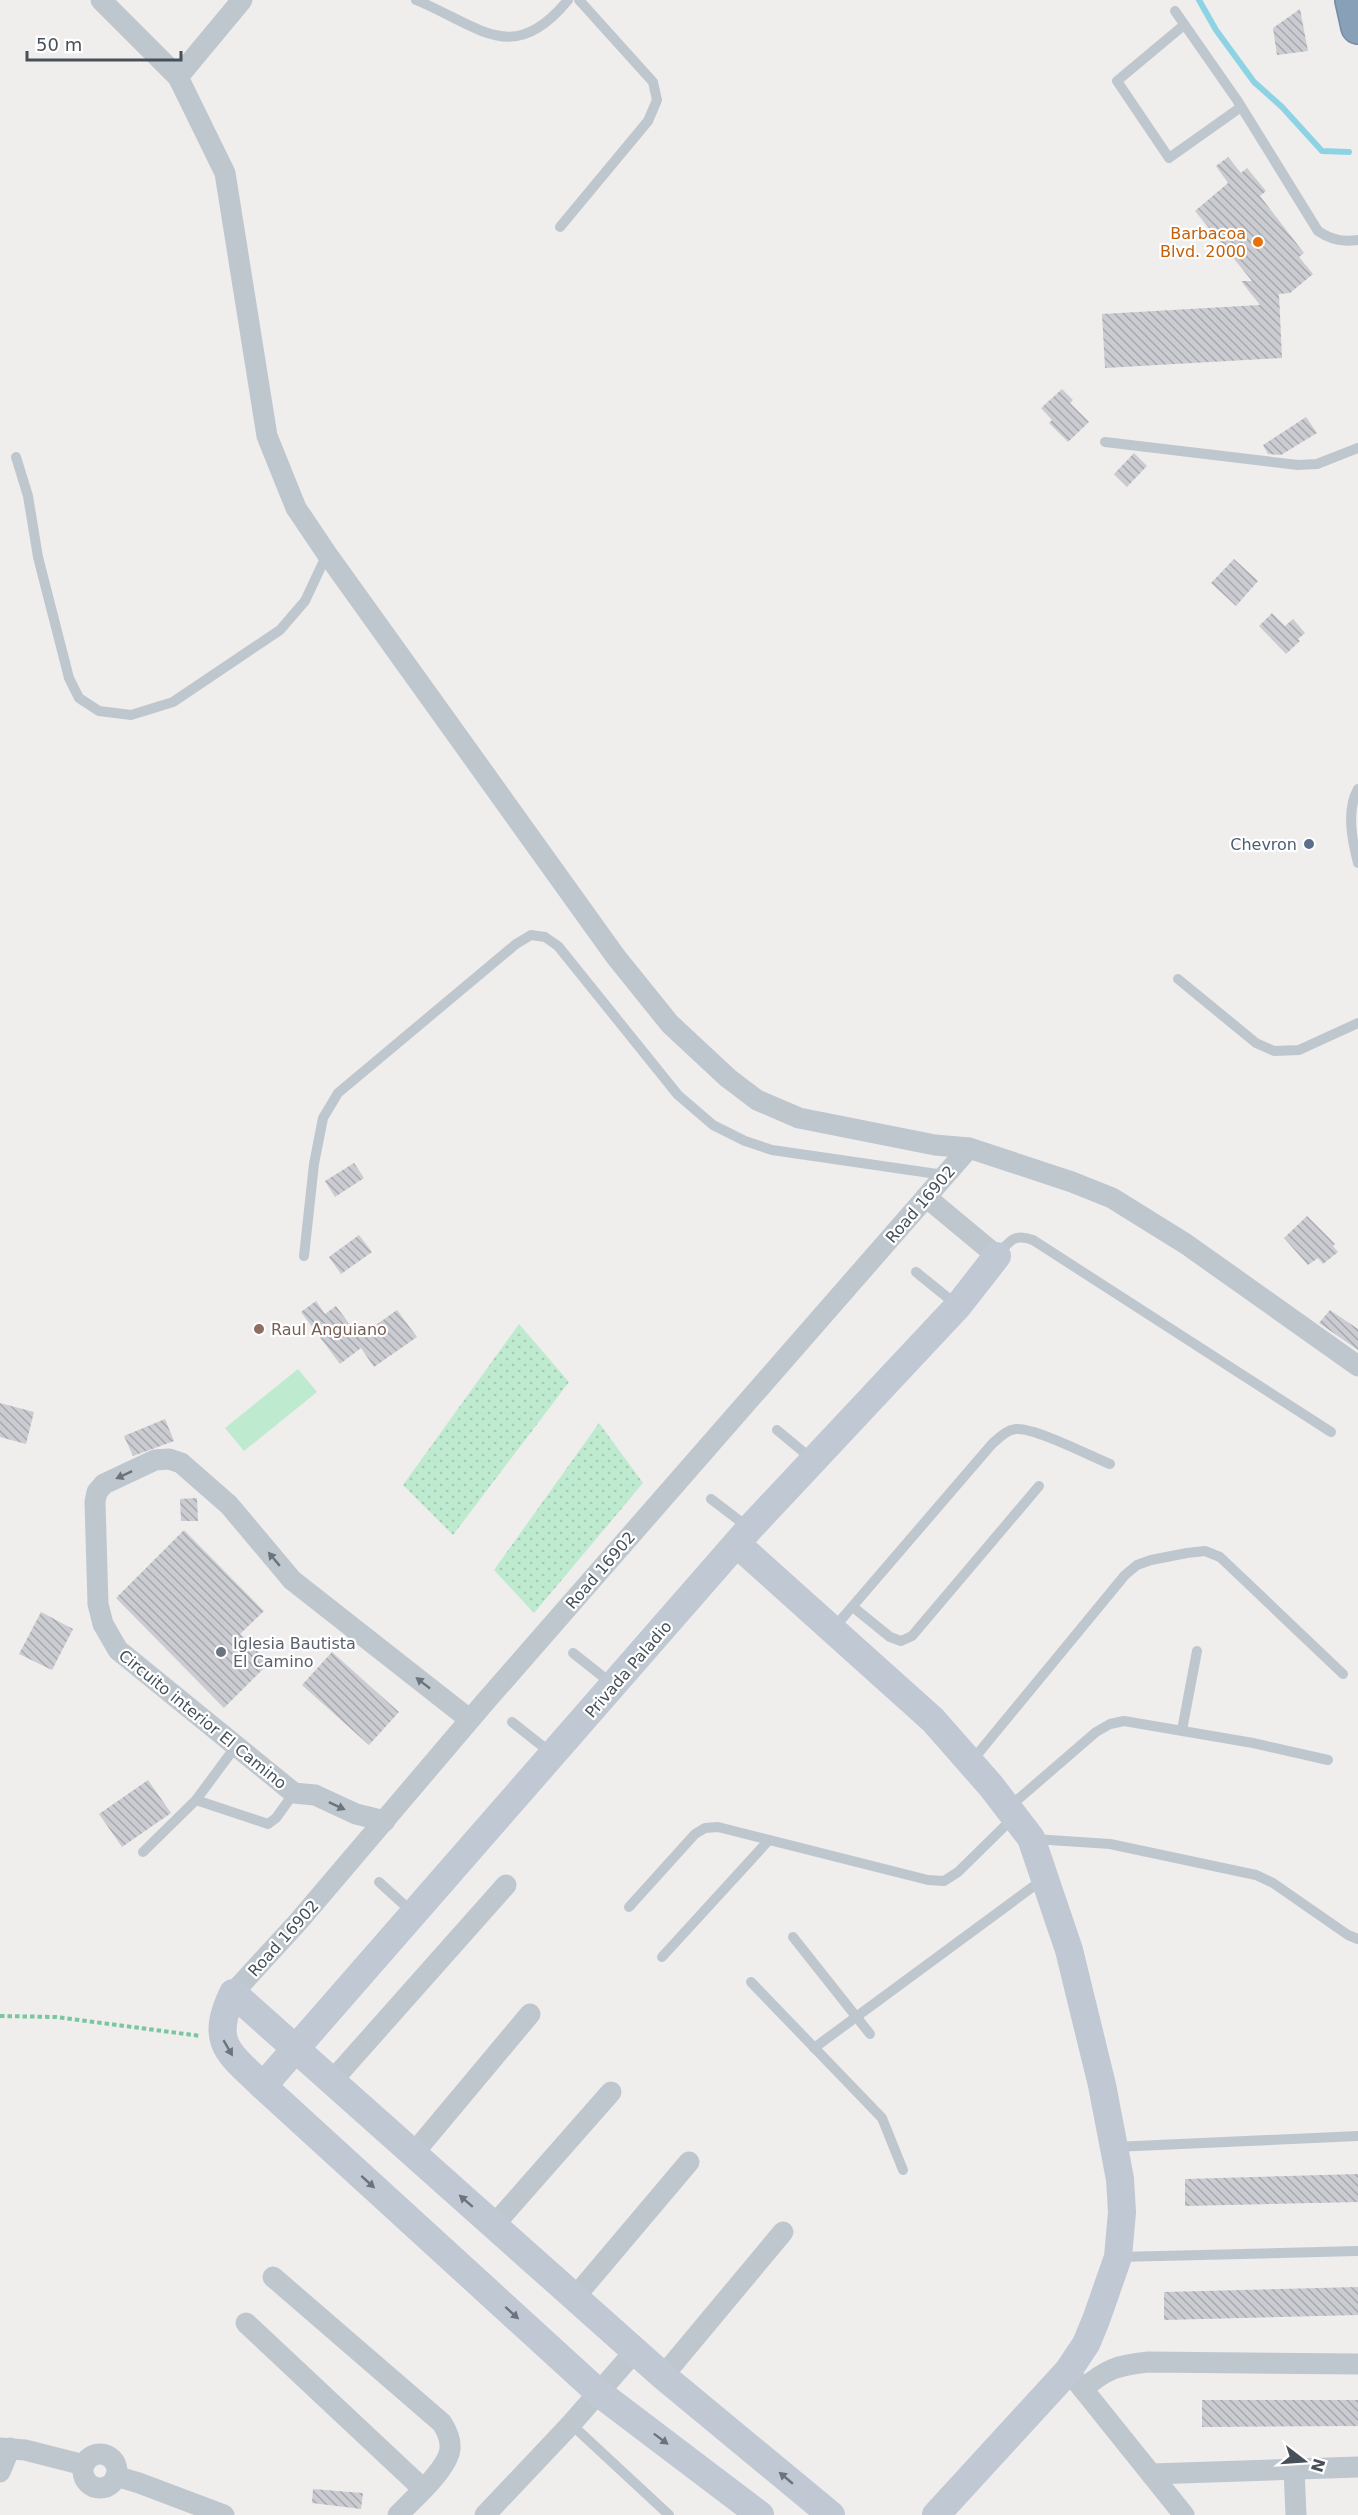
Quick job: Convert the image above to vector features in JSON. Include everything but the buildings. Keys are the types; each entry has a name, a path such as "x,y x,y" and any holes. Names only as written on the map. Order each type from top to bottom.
{"highway":[{"path":"1352,0 1358,27"}],"street":[{"path":"101,0 178,77 225,173 267,436 296,508 616,957 670,1024 699,1053 757,1100 799,1118 934,1145 969,1148 1072,1182 1112,1198 1186,1244 1358,1366"},
{"path":"178,77 242,0"},
{"name":"Road 16902","path":"232,1993 298,1922 470,1719 969,1148"},
{"path":"926,1197 997,1257"},
{"name":"Privada Paladio","path":"263,2086 743,1536 958,1306 997,1257"},
{"name":"Circuito interior El Camino","path":"385,1821 356,1814 315,1795 294,1793 118,1650 103,1624 98,1592 97,1492 104,1484 155,1460 169,1459 181,1463 230,1505 292,1580 470,1719"},
{"path":"743,1536 833,1629 933,1720 971,1763 1018,1821 1045,1878 1069,1950 1087,2018 1120,2179 1122,2212 1118,2257 1086,2344 1076,2380"},
{"path":"331,2082 506,1885"},
{"path":"760,2515 599,2392 263,2086 229,2052 223,2038 222,2019 232,1993 663,2376 831,2515"},
{"path":"413,2154 530,2014"},
{"path":"494,2225 611,2092"},
{"path":"575,2297 689,2162"},
{"path":"663,2376 783,2232"},
{"path":"273,2277 442,2423 450,2440 448,2457 398,2515"},
{"path":"246,2323 422,2488"},
{"path":"485,2515 571,2424 636,2350"},
{"path":"936,2515 1076,2380 1108,2369 1137,2363 1358,2364"},
{"path":"1076,2380 1184,2515"},
{"path":"0,2472 5,2448 44,2454 84,2465 84,2478 94,2487 107,2487 116,2476 224,2515"},
{"path":"1151,2474 1358,2467"},
{"path":"1294,2469 1296,2515"}],"lane":[{"path":"416,0 494,36 510,38 525,36 541,28 568,0"},
{"path":"560,227 648,121 657,100 652,82 579,0"},
{"path":"1175,11 1241,107 1318,231 1331,239 1344,242 1358,240"},
{"path":"1184,25 1117,81 1170,158 1241,107"},
{"path":"1105,442 1298,465 1317,464 1358,448"},
{"path":"16,457 28,496 38,557 69,678 79,698 99,711 131,715 173,702 280,630 305,601 327,554"},
{"path":"1358,789 1352,800 1351,814 1358,863"},
{"path":"304,1257 314,1164 323,1118 338,1093 516,944 531,935 545,938 558,946 678,1095 713,1125 745,1141 772,1150 944,1175"},
{"path":"1178,979 1256,1043 1274,1051 1299,1050 1358,1023"},
{"path":"997,1257 1011,1240 1022,1236 1033,1240 1331,1432"},
{"path":"916,1272 958,1306"},
{"path":"833,1629 992,1444 1005,1432 1017,1429 1031,1431 1110,1464"},
{"path":"777,1430 813,1460"},
{"path":"853,1607 890,1637 901,1641 912,1636 1039,1486"},
{"path":"711,1499 743,1536"},
{"path":"971,1763 1125,1575 1137,1565 1151,1560 1205,1551 1220,1557 1343,1674"},
{"path":"1182,1730 1197,1651"},
{"path":"573,1653 614,1685"},
{"path":"629,1907 695,1834 705,1828 718,1827 928,1880 944,1881 958,1872 1018,1821 1096,1732 1110,1724 1124,1721 1182,1730 1328,1760"},
{"path":"512,1722 554,1755"},
{"path":"143,1852 196,1800 236,1746"},
{"path":"196,1800 268,1824 276,1818 294,1793"},
{"path":"1018,1821 1110,1844 1256,1875 1273,1883 1348,1935 1358,1939"},
{"path":"662,1957 769,1840"},
{"path":"814,2048 1045,1878"},
{"path":"379,1882 415,1914"},
{"path":"793,1937 870,2034"},
{"path":"752,1982 882,2118 903,2170"},
{"path":"1114,2147 1358,2136"},
{"path":"1118,2257 1358,2251"},
{"path":"571,2424 669,2515"}],"path":[{"path":"0,2016 56,2017 223,2038"}],"green space":[{"path":"519,1324 569,1382 453,1535 403,1485"},
{"path":"298,1369 317,1392 244,1451 225,1428"},
{"path":"599,1423 643,1483 534,1613 494,1570"}],"waterway":[{"path":"1199,0 1216,30 1254,82 1282,107 1322,151 1349,152"}],"place":[{"name":"Barbacoa Blvd. 2000","path":"1258,242"},
{"name":"Chevron","path":"1309,844"},
{"name":"Raul Anguiano","path":"259,1329"},
{"name":"Iglesia Bautista El Camino","path":"221,1652"}]}
